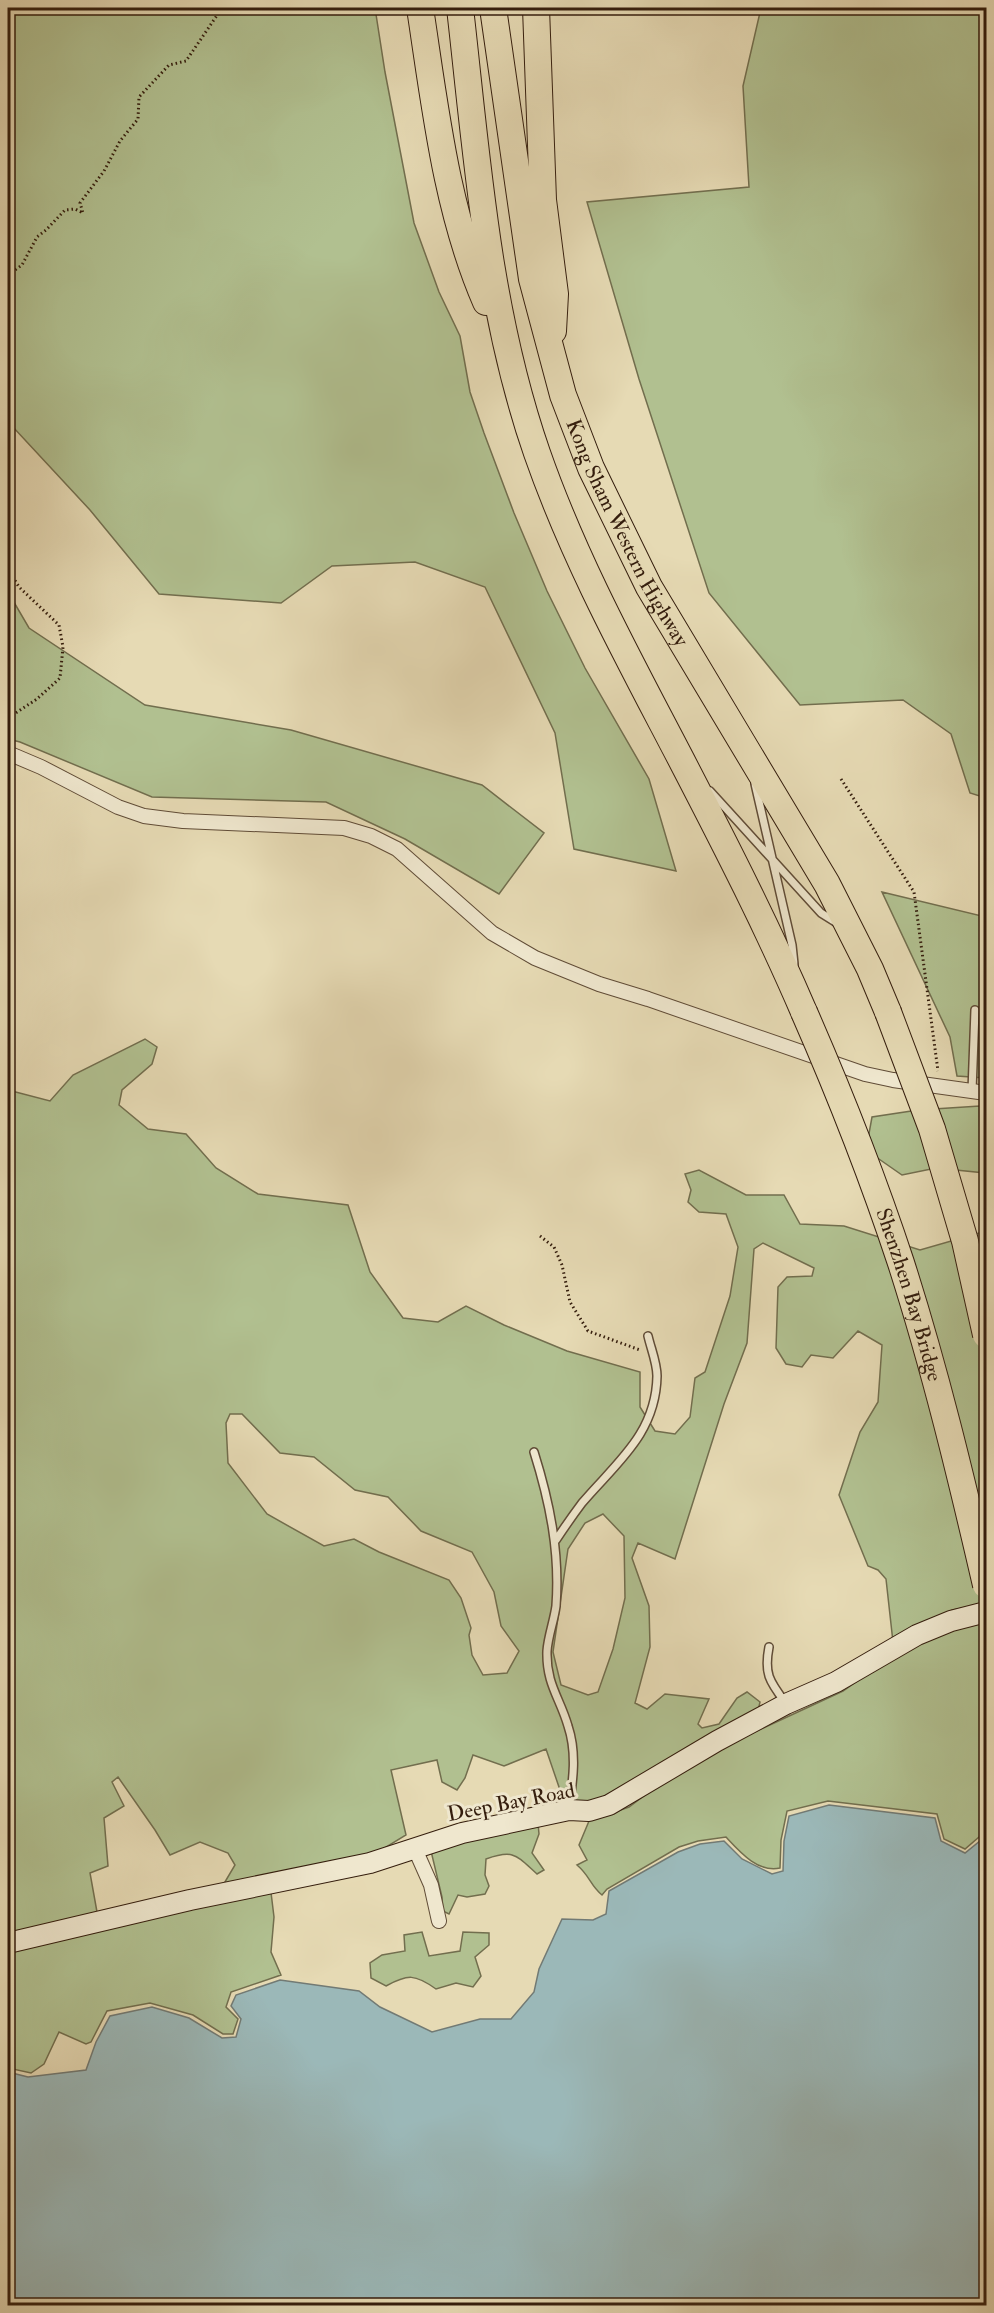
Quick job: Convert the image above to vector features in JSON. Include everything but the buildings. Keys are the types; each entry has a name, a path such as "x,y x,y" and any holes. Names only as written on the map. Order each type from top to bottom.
{"highway":[{"path":"420,8 456,212 475,277 507,349"},
{"path":"460,8 484,221 507,349 537,452 574,546 760,916 802,1006"},
{"name":"Kong Sham Western Highway","path":"493,8 532,279 563,395 591,468 631,554 664,614 802,841 852,933 888,1012 932,1130 964,1241 987,1335"},
{"path":"536,8 543,200 555,294 551,355"},
{"name":"Shenzhen Bay Bridge","path":"802,1006 863,1155 901,1264 936,1381 987,1585"}],"street":[{"path":"8,753 41,767 118,807 144,816 183,821 344,828 371,836 397,849 492,933 535,958 599,984 865,1074 987,1093"},
{"name":"Deep Bay Road","path":"8,1943 190,1900 370,1863 462,1833 569,1810 589,1811 609,1805 717,1741 786,1704 836,1682 917,1635 951,1621 987,1612"},
{"path":"415,1849 431,1885 439,1921"}],"lane":[{"path":"743,742 792,945 802,1006"},
{"path":"685,767 821,913 852,933"},
{"path":"972,1091 975,1010"},
{"path":"556,1540 582,1503 618,1467 638,1438 653,1405 657,1375 648,1336"},
{"path":"534,1452 546,1490 556,1540 556,1607 547,1651 551,1686 569,1726 574,1765 569,1810"},
{"path":"769,1647 766,1664 769,1681 786,1704"}],"path":[{"path":"8,275 22,265 37,237 65,210 75,208 83,213 80,203 104,171 120,141 138,119 139,97 169,65 186,61 222,8"},
{"path":"8,569 19,587 59,625 63,647 60,678 37,699 8,718"},
{"path":"841,779 914,892 940,1087"},
{"path":"540,1236 554,1247 562,1265 570,1302 588,1331 653,1354"}],"green space":[{"path":"8,8 375,8 414,223 439,292 460,336 470,392 484,433 547,591 585,668 649,779 676,871 574,849 555,733 485,587 415,562 332,566 281,603 159,594 90,510 13,427 8,428"},
{"path":"761,8 986,8 986,798 970,793 951,734 903,700 800,705 709,593 639,379 587,202 749,187 743,86"},
{"path":"8,592 29,628 145,705 291,730 482,785 544,833 499,894 405,839 326,802 152,797 8,739"},
{"path":"882,892 986,917 986,1078 957,1076 950,1037"},
{"path":"145,1039 157,1047 152,1064 122,1090 119,1105 148,1129 186,1134 216,1168 258,1194 348,1205 370,1272 403,1318 438,1322 466,1306 504,1325 567,1351 640,1372 640,1407 655,1431 675,1434 690,1417 695,1378 705,1372 730,1296 738,1247 726,1214 699,1212 688,1202 691,1190 685,1174 699,1170 746,1195 784,1195 800,1224 844,1226 920,1250 986,1231 986,1604 952,1610 893,1642 886,1579 878,1570 868,1566 839,1495 860,1432 878,1402 882,1345 858,1331 833,1358 811,1355 802,1367 786,1364 776,1348 778,1287 787,1277 812,1276 814,1268 763,1243 754,1249 747,1343 724,1404 675,1559 638,1543 632,1558 649,1606 650,1647 635,1703 647,1709 665,1694 709,1699 698,1724 702,1728 719,1724 737,1698 747,1692 760,1702 758,1711 643,1779 589,1803 543,1808 540,1802 560,1790 546,1749 504,1766 473,1755 465,1778 457,1790 442,1782 437,1760 391,1770 406,1835 383,1849 350,1859 269,1876 274,1917 271,1952 281,1975 231,1992 226,2007 238,2019 233,2034 223,2034 193,2015 150,2003 107,2011 91,2042 86,2044 59,2032 44,2064 31,2073 8,2068 8,1090 50,1101 73,1075","holes":["230,1414 242,1414 280,1453 314,1457 355,1490 388,1497 421,1531 472,1552 494,1592 501,1626 519,1651 507,1673 483,1675 472,1655 469,1635 471,1628 461,1598 449,1580 379,1552 354,1539 324,1546 267,1514 228,1463 226,1423","603,1514 624,1536 625,1598 613,1649 598,1692 588,1695 561,1685 553,1652 568,1549 585,1523","118,1777 170,1855 200,1842 228,1853 235,1865 222,1887 97,1912 90,1873 108,1866 104,1818 124,1806 112,1782"]},
{"path":"986,1107 986,1182 985,1173 936,1168 902,1175 866,1150 872,1117 918,1110"},
{"path":"986,1618 986,1831 965,1849 944,1839 937,1814 828,1801 787,1811 781,1840 780,1868 764,1867 750,1860 726,1837 698,1841 679,1847 607,1889 602,1895 577,1865 587,1860 579,1845 589,1821 629,1807 657,1786 729,1744 843,1691 880,1665 918,1643"},
{"path":"538,1823 539,1834 532,1853 544,1870 537,1874 519,1858 509,1854 486,1859 485,1875 489,1886 485,1894 467,1897 458,1895 449,1914 443,1911 431,1851"},
{"path":"422,1932 429,1956 460,1951 463,1932 489,1933 489,1945 475,1957 481,1976 473,1987 456,1983 436,1989 411,1977 400,1979 386,1986 371,1978 370,1963 382,1955 405,1951 404,1935"}],"water":[{"path":"829,1805 935,1818 941,1841 965,1853 986,1836 986,2305 8,2305 8,2072 28,2077 86,2070 96,2042 110,2016 152,2007 189,2018 222,2038 236,2037 241,2019 231,2006 236,1995 280,1980 359,1991 380,2007 432,2032 480,2019 511,2019 534,1992 539,1969 562,1919 593,1920 606,1914 609,1891 678,1852 700,1844 724,1841 742,1859 772,1874 783,1871 784,1841 789,1816"}]}
